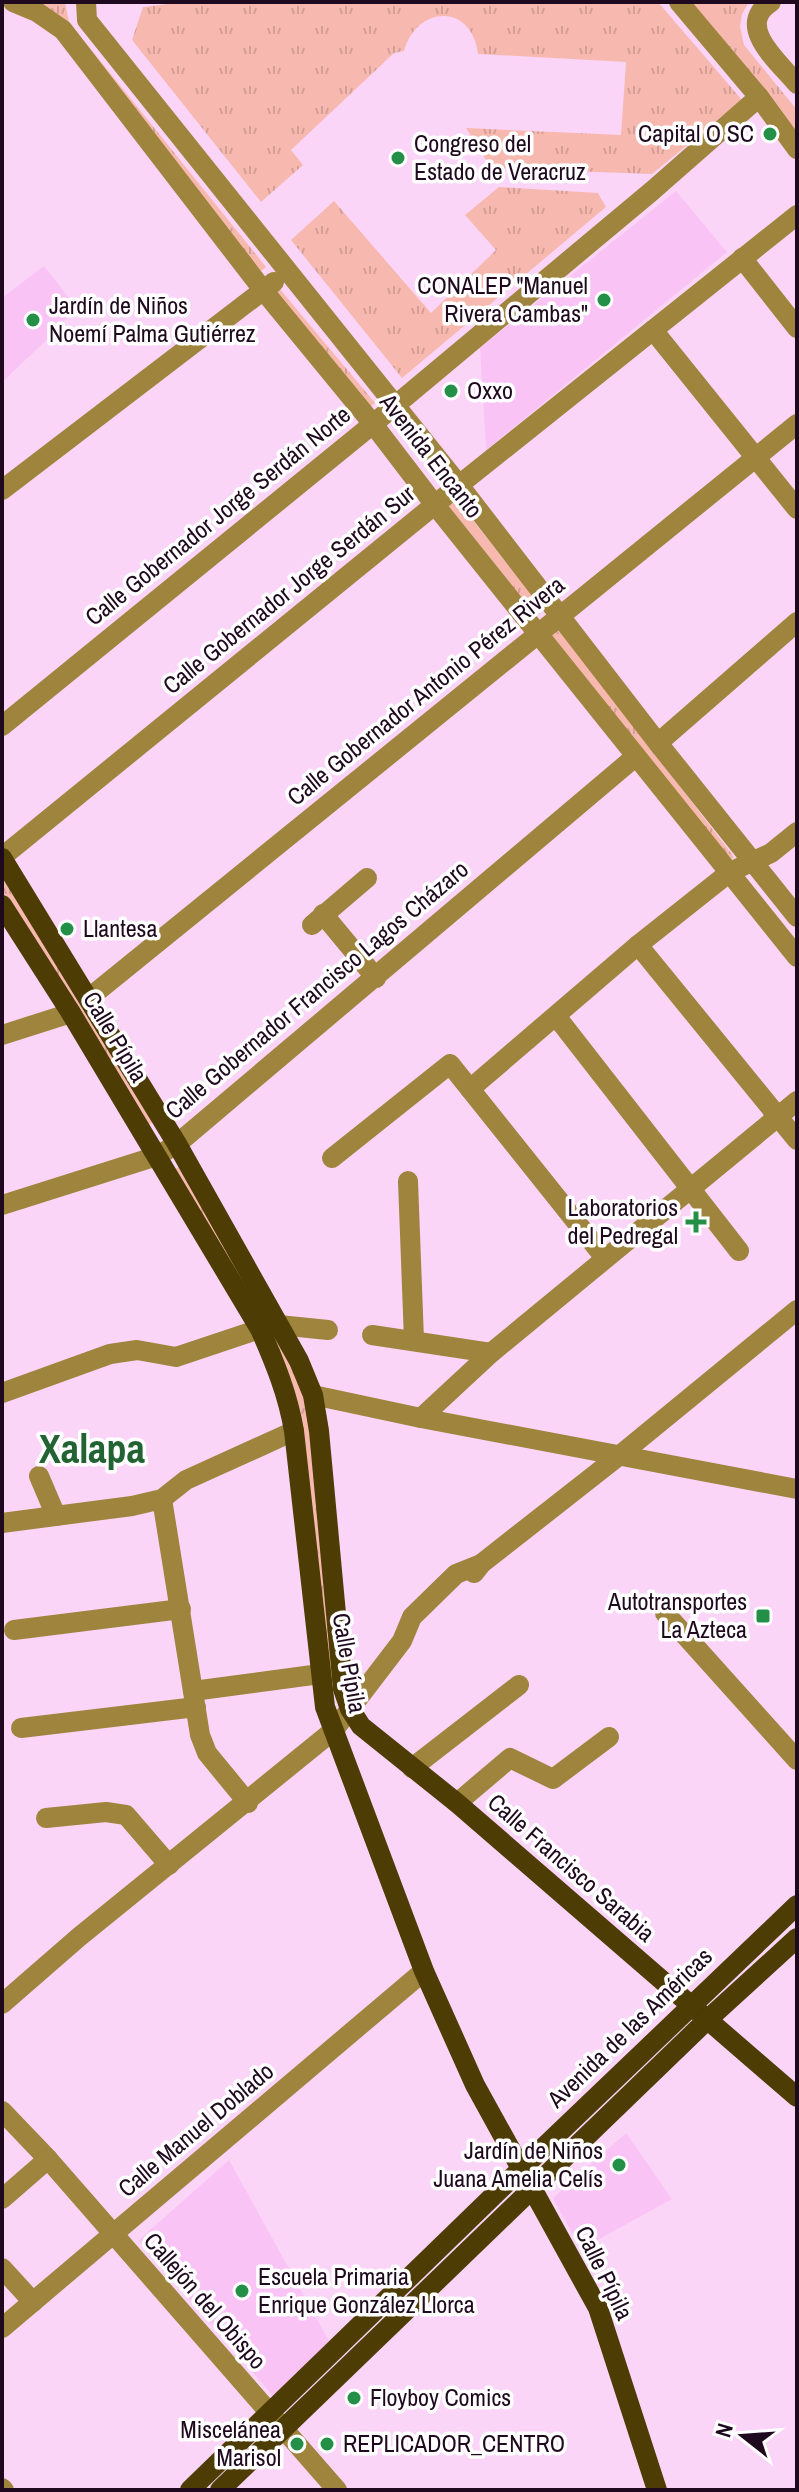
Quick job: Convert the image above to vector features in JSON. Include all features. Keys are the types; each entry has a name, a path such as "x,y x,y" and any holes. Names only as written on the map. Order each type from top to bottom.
{"main road":[{"name":"Calle Pípila","path":"2,858 177,1144 270,1327 294,1431 325,1707 424,1971 475,2085 598,2308 657,2490"},
{"name":"Calle Pípila","path":"2,905 157,1156 270,1327 299,1361 313,1395 319,1431 343,1689 350,1709"},
{"name":"Calle Francisco Sarabia","path":"350,1709 361,1726 457,1803 797,2097"},
{"name":"Avenida de las Américas","path":"190,2490 797,1905"},
{"name":"Avenida de las Américas","path":"220,2490 706,2021 797,1938"}],"street":[{"name":"Avenida Encanto","path":"13,2 37,12 63,30 263,290 797,957"},
{"name":"Avenida Encanto","path":"86,2 87,20 395,404 797,917"},
{"path":"679,2 759,97 797,149"},
{"path":"771,2 758,13 755,25 759,38 797,84"},
{"name":"Calle Gobernador Jorge Serdán Norte","path":"2,726 373,424 652,191 759,97"},
{"name":"Calle Gobernador Jorge Serdán Sur","path":"2,858 459,485 797,215"},
{"path":"742,258 797,328"},
{"path":"2,490 287,272"},
{"path":"653,330 797,509"},
{"name":"Calle Gobernador Antonio Pérez Rivera","path":"89,998 797,424"},
{"path":"658,743 797,622"},
{"name":"Calle Gobernador Francisco Lagos Cházaro","path":"2,1205 157,1156 177,1144 635,757"},
{"path":"465,1083 556,1016 638,945 730,872 771,853 797,832"},
{"path":"367,878 318,920 376,978"},
{"path":"638,945 797,1140"},
{"path":"2,1035 71,1013"},
{"path":"556,1016 739,1251"},
{"path":"332,1158 450,1064 605,1258"},
{"path":"421,1418 491,1353 797,1101"},
{"path":"408,1181 414,1340"},
{"path":"2,2004 334,1730 402,1641 468,1582 481,1564 797,1310"},
{"path":"2,1393 110,1354 137,1350 176,1357 270,1327 328,1330"},
{"path":"372,1335 491,1353"},
{"path":"313,1395 797,1489"},
{"path":"2,1523 132,1506 162,1499 186,1480 294,1431"},
{"path":"39,1476 56,1516"},
{"path":"162,1499 200,1735 207,1753 248,1803"},
{"path":"14,1630 181,1609"},
{"path":"665,1613 797,1760"},
{"path":"21,1728 320,1674"},
{"path":"412,1768 519,1685"},
{"path":"457,1803 510,1758 553,1779 609,1737"},
{"path":"46,1818 106,1812 126,1815 169,1865"},
{"name":"Calle Manuel Doblado","path":"2,2328 424,1971"},
{"name":"Callejón del Obispo","path":"2,2111 48,2159 337,2490"},
{"path":"2,2199 48,2159"},
{"path":"2,2268 33,2302"}],"shaded area":[{"name":"CONALEP \"Manuel Rivera Cambas\"","path":"676,191 727,252 486,450 480,348"},
{"name":"Jardín de Niños Noemí Palma Gutiérrez","path":"44,266 76,307 53,334 2,382 2,298"},
{"name":"Jardín de Niños Juana Amelia Celís","path":"626,2133 672,2199 581,2249 553,2198"},
{"name":"Escuela Primaria Enrique González Llorca","path":"229,2160 329,2341 273,2396 139,2240"}],"green space":[{"path":"65,2 69,22 266,267 252,278 54,31 23,5"},
{"path":"184,2 658,2 742,100 652,174 491,168 466,128 621,135 626,62 478,54 474,37 466,26 444,16 432,18 420,25 404,51 394,53 291,150 303,165 261,202 132,40 143,7"},
{"path":"685,2 749,2 742,14 740,27 744,45 797,110 797,143"},
{"path":"499,187 598,193 606,207 402,378 291,240 334,201 431,313 496,250 465,215"},
{"path":"279,288 375,403 361,414 267,297"},
{"path":"457,500 544,610 530,622 439,513"},
{"path":"555,623 734,857 719,870 540,635"},
{"path":"2,873 157,1120 148,1125 2,891"},
{"path":"182,1165 272,1321 306,1401 338,1683 328,1684 304,1448 175,1169"}],"place":[{"name":"Capital O SC","path":"770,134"},
{"name":"Congreso del Estado de Veracruz","path":"398,158"},
{"name":"CONALEP \"Manuel Rivera Cambas\"","path":"604,300"},
{"name":"Jardín de Niños Noemí Palma Gutiérrez","path":"33,320"},
{"name":"Oxxo","path":"451,391"},
{"name":"Llantesa","path":"67,929"},
{"name":"Laboratorios del Pedregal","path":"696,1222"},
{"name":"Autotransportes La Azteca","path":"763,1616"},
{"name":"Jardín de Niños Juana Amelia Celís","path":"619,2165"},
{"name":"Escuela Primaria Enrique González Llorca","path":"242,2291"},
{"name":"Floyboy Comics","path":"354,2398"},
{"name":"Miscelánea Marisol","path":"297,2444"},
{"name":"REPLICADOR_CENTRO","path":"327,2444"}],"district":[{"name":"Xalapa","path":"92,1449"}]}
